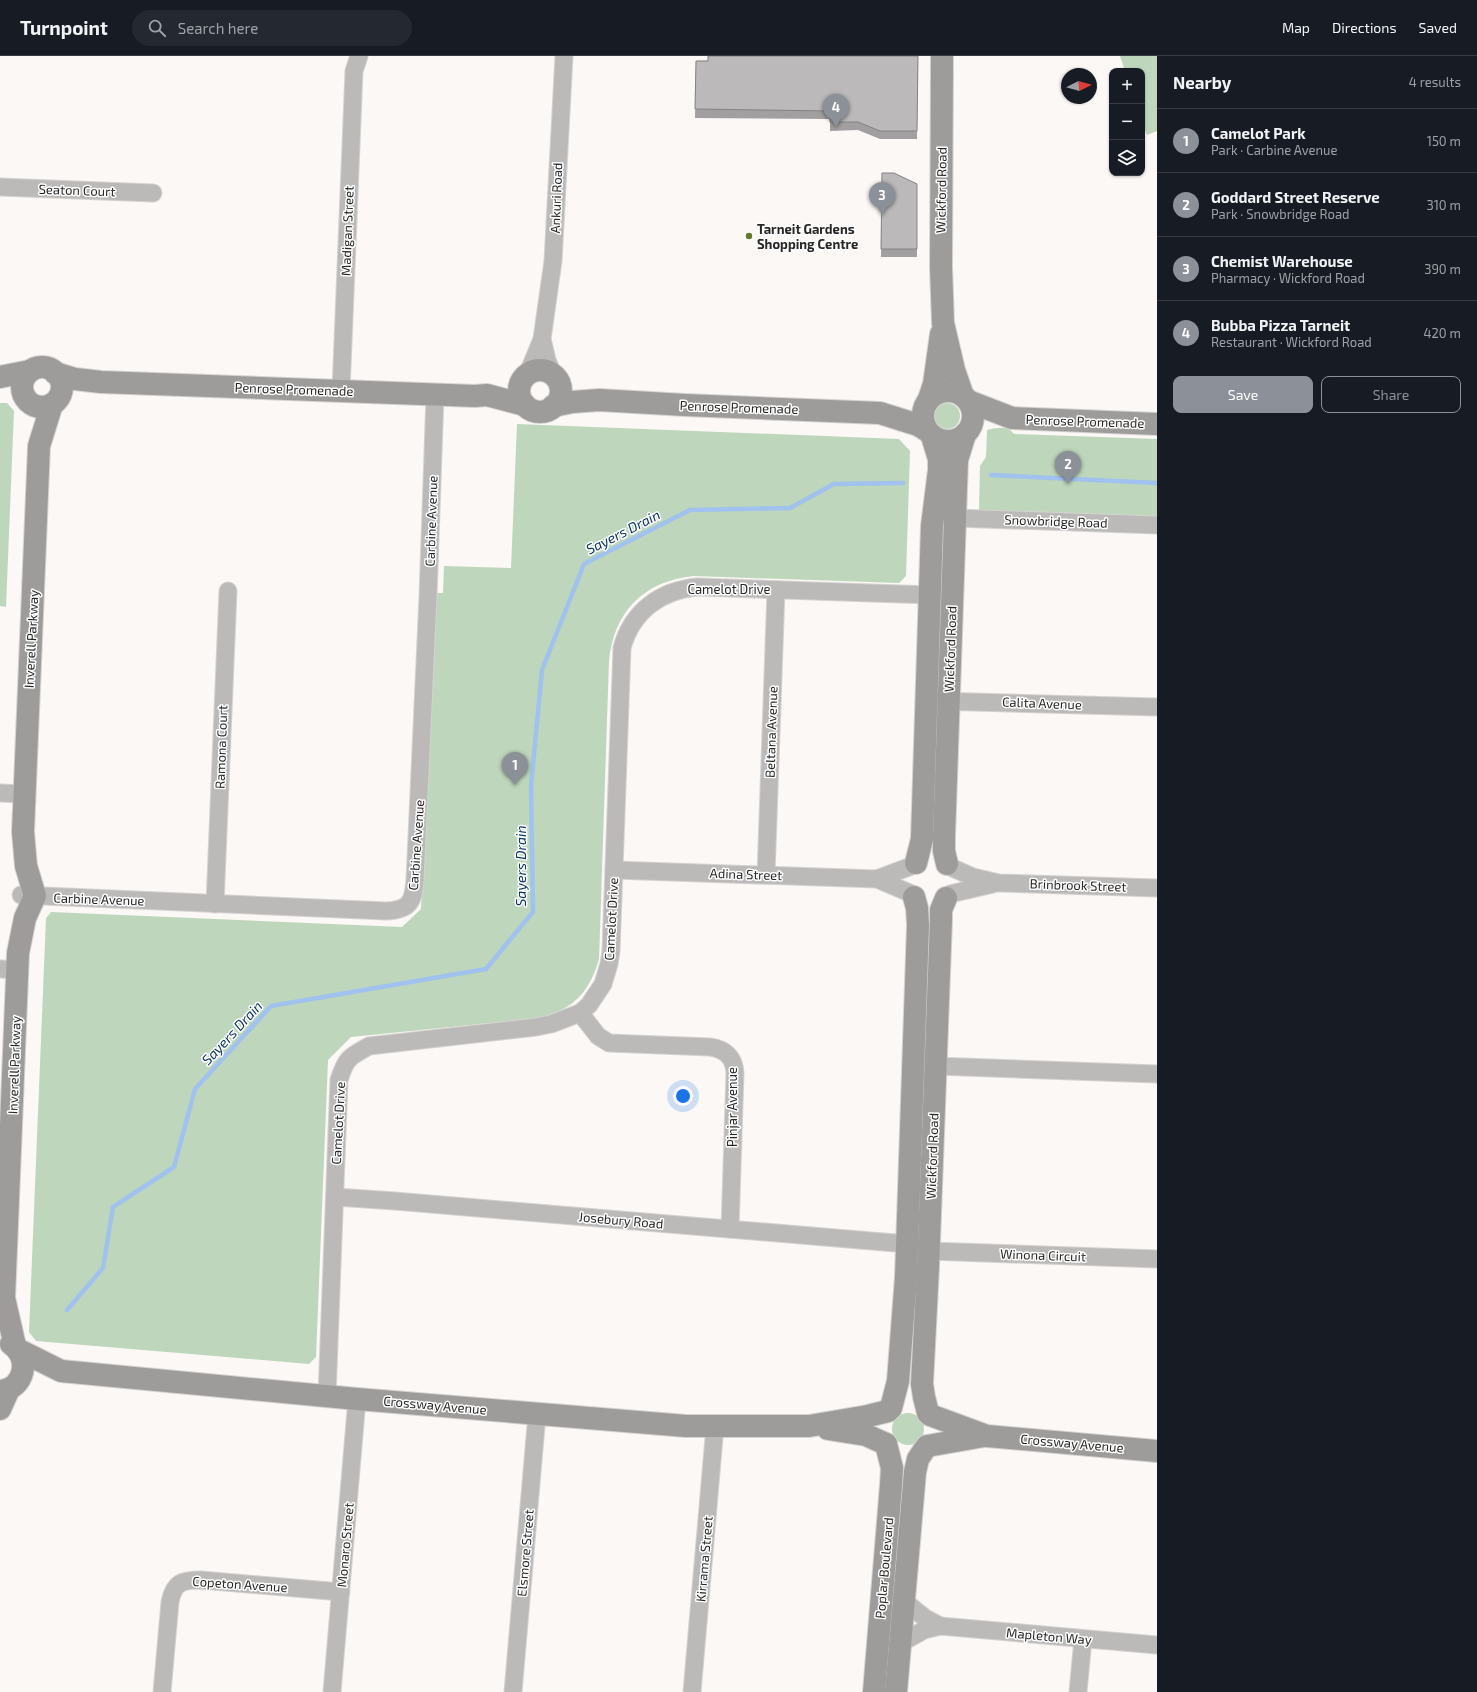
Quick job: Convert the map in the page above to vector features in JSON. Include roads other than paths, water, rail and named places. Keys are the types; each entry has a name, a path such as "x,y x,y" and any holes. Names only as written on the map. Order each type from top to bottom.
{"street":[{"name":"Ankuri Road","path":"526,375 542,339 554,244 558,132 564,56"},
{"name":"Wickford Road","path":"929,399 936,370 942,323 940,267 942,56"},
{"name":"Madigan Street","path":"340,391 354,61"},
{"name":"Seaton Court","path":"0,187 153,193"},
{"name":"Wickford Road","path":"942,323 954,370 966,399"},
{"name":"Ankuri Road","path":"542,339 547,360 554,376"},
{"path":"0,376 30,371 40,367 51,370 55,373 59,377 61,388 55,401 43,407 37,406 0,387"},
{"path":"540,370 547,371 554,376 560,391 557,401 553,406 546,410 536,411 525,405 521,399 519,390 521,382 526,375 540,370"},
{"path":"27,400 23,393 23,381 30,371"},
{"name":"Penrose Promenade","path":"55,373 70,378 101,382 434,395 487,395 525,405"},
{"name":"Penrose Promenade","path":"487,395 526,375"},
{"name":"Penrose Promenade","path":"554,376 576,391 599,400"},
{"name":"Penrose Promenade","path":"55,401 101,382"},
{"path":"946,391 955,392 966,399 973,416 971,425 966,434 957,440 950,441 940,440 929,433 923,422 923,412 929,399 937,393 946,391"},
{"name":"Carbine Avenue","path":"28,896 386,911 406,907 412,898 416,880 428,597 434,395"},
{"name":"Penrose Promenade","path":"880,413 929,399"},
{"name":"Penrose Promenade","path":"966,399 1012,418 1157,424"},
{"name":"Inverell Parkway","path":"7,1389 19,1381 23,1373 24,1364 22,1356 11,1345 2,1302 12,964 25,918 28,896 23,832 39,446 27,400"},
{"name":"Penrose Promenade","path":"553,406 572,402 599,400 880,413 918,425 929,433"},
{"name":"Inverell Parkway","path":"39,446 55,401"},
{"name":"Penrose Promenade","path":"966,434 1012,418"},
{"name":"Wickford Road","path":"915,864 922,839 933,520 939,470 939,460 929,433"},
{"name":"Wickford Road","path":"948,865 944,851 944,837 954,518 957,460 966,434"},
{"name":"Snowbridge Road","path":"954,518 1157,525"},
{"name":"Camelot Drive","path":"327,1396 339,1080 344,1065 351,1056 369,1046 551,1024 580,1013 597,995 603,984 608,969 611,951 622,648 629,628 636,618 651,603 664,595 679,590 698,587 930,595"},
{"name":"Beltana Avenue","path":"766,875 776,590"},
{"name":"Ramona Court","path":"215,904 228,591"},
{"name":"Calita Avenue","path":"926,701 948,700 1157,707"},
{"path":"0,793 25,794"},
{"path":"928,858 942,860 948,865 954,880 953,887 948,896 933,904 926,904 913,896 908,887 908,879 910,871 915,864 928,858"},
{"name":"Adina Street","path":"877,879 915,864"},
{"name":"Brinbrook Street","path":"948,865 973,876 999,883"},
{"name":"Adina Street","path":"614,870 877,879 913,896"},
{"name":"Brinbrook Street","path":"948,896 973,887 999,883 1157,888"},
{"name":"Wickford Road","path":"890,1409 898,1381 907,1244 918,925 917,908 913,896"},
{"name":"Wickford Road","path":"929,1414 922,1384 929,1251 941,910 948,896"},
{"name":"Pinjar Avenue","path":"580,1013 598,1036 609,1042 710,1047 722,1050 731,1058 735,1073 730,1229"},
{"path":"914,1066 1157,1074"},
{"name":"Josebury Road","path":"335,1197 395,1200 907,1244"},
{"name":"Winona Circuit","path":"929,1251 1157,1259"},
{"name":"Crossway Avenue","path":"11,1345 61,1371"},
{"name":"Crossway Avenue","path":"7,1389 35,1378 61,1371 357,1399 685,1426 809,1426 866,1435 886,1444"},
{"path":"0,1409 7,1389"},
{"name":"Monaro Street","path":"332,1692 357,1399"},
{"path":"909,1403 921,1406 929,1414 934,1426 933,1434 925,1448 914,1454 904,1455 894,1452 886,1444 882,1436 881,1427 883,1418 890,1409 897,1405 909,1403"},
{"name":"Crossway Avenue","path":"809,1426 868,1416 890,1409"},
{"name":"Elsmore Street","path":"513,1692 537,1414"},
{"name":"Crossway Avenue","path":"929,1414 987,1436 1157,1451"},
{"name":"Kirrama Street","path":"692,1692 715,1426"},
{"name":"Crossway Avenue","path":"925,1448 987,1436"},
{"name":"Poplar Boulevard","path":"874,1692 892,1468 886,1444"},
{"name":"Poplar Boulevard","path":"896,1692 915,1472 918,1460 925,1448"},
{"name":"Copeton Avenue","path":"162,1692 170,1602 174,1588 181,1582 188,1580 201,1580 341,1592"},
{"name":"Mapleton Way","path":"904,1601 925,1618 940,1626"},
{"name":"Mapleton Way","path":"901,1642 924,1630 940,1626 1157,1645"},
{"path":"1078,1692 1083,1639"}],"waterway":[{"name":"Sayers Drain","path":"991,475 1157,483"},
{"name":"Sayers Drain","path":"67,1310 103,1268 113,1207 174,1167 195,1089 271,1006 486,969 533,912 531,786 542,670 584,564 690,510 790,508 834,484 903,483"}],"place":[{"name":"Bubba Pizza Tarneit","path":"836,127"},
{"name":"Chemist Warehouse","path":"882,215"},
{"name":"Tarneit Gardens Shopping Centre","path":"749,236"},
{"name":"Goddard Street Reserve","path":"1068,484"},
{"name":"Camelot Park","path":"515,785"}]}
